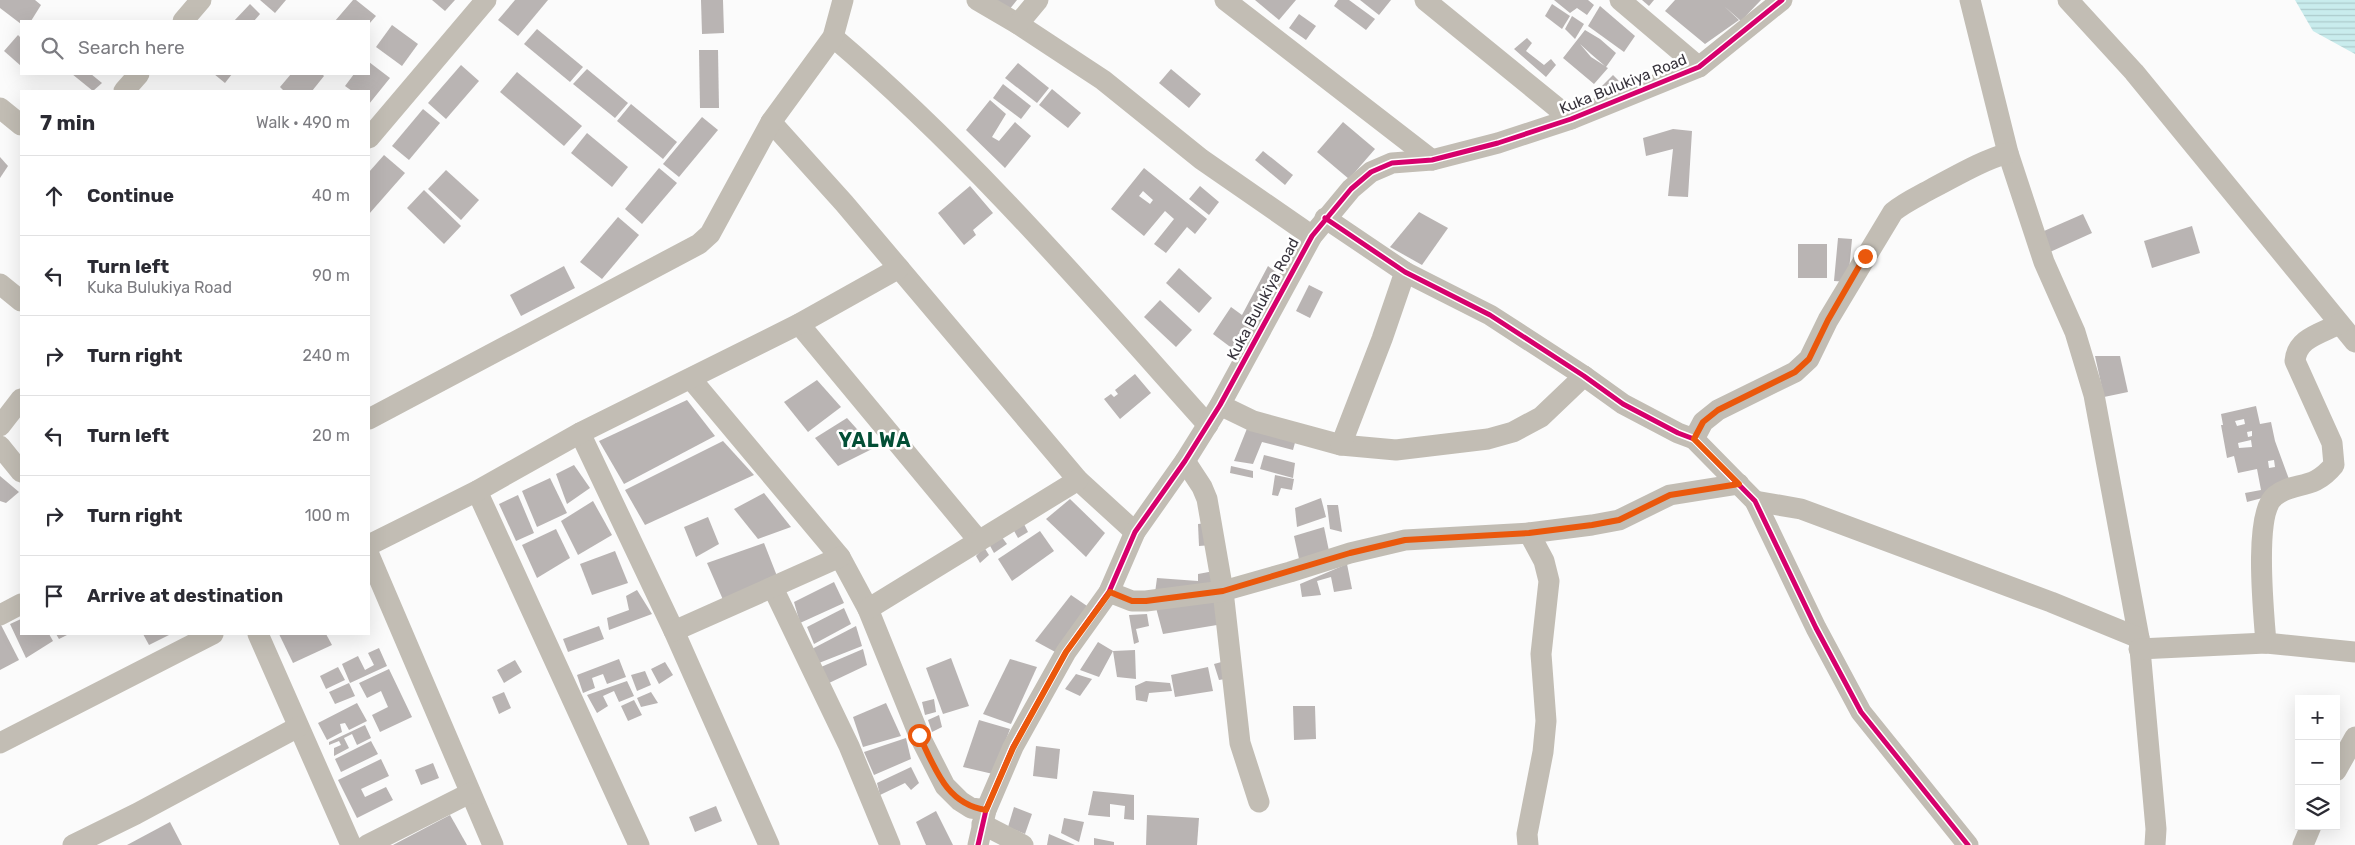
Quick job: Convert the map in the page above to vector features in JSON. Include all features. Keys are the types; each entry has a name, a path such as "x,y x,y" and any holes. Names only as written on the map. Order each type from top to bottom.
{"street":[{"path":"184,20 201,0"},
{"path":"370,137 486,0"},
{"path":"370,418 699,244 710,234 771,122 833,37 843,0"},
{"path":"978,0 1103,80 1201,159 1312,236"},
{"path":"1018,24 1038,0"},
{"path":"1225,0 1432,160"},
{"path":"1425,0 1571,119"},
{"path":"1620,0 1700,67"},
{"name":"Kuka Bulukiya Road","path":"978,845 984,817 1013,748 1066,652 1110,592 1135,532 1186,461 1220,405 1312,236 1351,189 1371,172 1392,163 1432,160 1498,143 1571,119 1700,67 1782,0"},
{"path":"1970,0 2008,153 2044,262 2075,332 2094,395 2139,644 2156,829 2155,845"},
{"path":"2068,0 2134,72 2355,342"},
{"path":"833,37 926,120 1030,226 1208,425"},
{"path":"125,90 137,75"},
{"path":"0,108 20,124"},
{"path":"771,122 899,268 1078,480 1135,532"},
{"path":"1694,439 1703,422 1718,410 1795,372 1809,359 1828,320 1893,212 1906,202 1960,173 1988,159 2008,153"},
{"path":"1325,218 1405,272 1490,314 1623,404 1678,433 1694,439 1755,501 1816,628 1861,712 1968,845"},
{"path":"370,544 477,491 580,433 799,324 899,268"},
{"path":"1341,445 1382,339 1405,272"},
{"path":"0,284 20,300"},
{"path":"799,324 979,541"},
{"path":"2266,643 2261,587 2266,509 2274,496 2292,488 2311,484 2325,476 2334,465 2332,443 2295,361 2296,352 2300,344 2339,324"},
{"path":"1220,405 1253,421 1341,445 1396,450 1488,439 1513,432 1540,417 1584,376"},
{"path":"691,379 840,557 868,609 919,735 944,786 1023,845"},
{"path":"0,426 20,400"},
{"path":"580,433 674,631 769,845"},
{"path":"0,446 20,471"},
{"path":"1186,461 1207,499 1223,591 1240,742 1259,802"},
{"path":"868,609 1078,480"},
{"path":"1110,592 1132,601 1146,601 1223,591 1350,553 1405,540 1529,533 1619,520 1670,495 1739,484"},
{"path":"477,491 639,845"},
{"path":"1755,501 1801,508 2051,602 2139,644 2266,643 2355,652"},
{"path":"1528,845 1527,834 1546,721 1541,654 1548,581 1544,561 1529,533"},
{"path":"370,557 494,845"},
{"path":"674,631 840,557"},
{"path":"772,588 849,746 890,845"},
{"path":"0,615 20,605"},
{"path":"0,743 211,635"},
{"path":"258,635 352,845"},
{"path":"73,845 136,814 298,727"},
{"path":"2340,763 2355,737"},
{"path":"367,845 470,793"},
{"path":"2303,845 2309,830"}],"water":[{"path":"2295,0 2355,0 2355,54 2313,31"}],"building":[{"path":"0,0 35,0 41,5 32,20 20,20 20,23 0,8"},
{"path":"260,0 286,0 275,13"},
{"path":"353,0 356,0 376,16 370,23 370,20 336,20"},
{"path":"432,0 455,0 445,11"},
{"path":"515,0 548,0 518,36 498,20"},
{"path":"701,0 723,0 724,33 702,34"},
{"path":"988,0 1017,0 1005,15"},
{"path":"1255,0 1296,0 1279,20"},
{"path":"1338,0 1349,0 1375,19 1366,30 1334,6"},
{"path":"1360,0 1391,0 1379,15"},
{"path":"1554,0 1588,0 1594,5 1587,15 1577,8 1570,13"},
{"path":"1642,0 1654,0 1649,6"},
{"path":"1675,0 1761,0 1741,21 1724,6 1739,20 1705,44 1665,11"},
{"path":"250,4 260,14 255,20 235,20"},
{"path":"1552,4 1570,16 1562,29 1545,16"},
{"path":"1600,6 1635,36 1624,52 1588,26"},
{"path":"1299,14 1316,26 1306,40 1289,28"},
{"path":"1572,16 1584,24 1575,39 1565,29"},
{"path":"392,25 418,44 402,66 376,47"},
{"path":"537,29 583,67 570,82 524,44"},
{"path":"1585,30 1600,39 1616,53 1606,67 1608,68 1594,84 1563,58","holes":["1580,44 1605,66 1591,57"]},
{"path":"18,35 20,37 20,65 4,51"},
{"path":"1527,38 1532,43 1526,51 1544,65 1551,59 1556,65 1546,77 1514,49"},
{"path":"699,50 718,50 719,108 700,108"},
{"path":"370,63 390,78 370,103 370,90 351,90 345,86 353,75 370,75"},
{"path":"1018,63 1049,88 1037,103 1005,78"},
{"path":"461,65 479,81 446,119 428,103"},
{"path":"587,69 628,103 615,118 573,84"},
{"path":"1171,69 1201,94 1189,108 1159,83"},
{"path":"517,72 582,126 564,146 500,92"},
{"path":"73,75 92,75 102,83 92,90"},
{"path":"215,75 231,75 225,83"},
{"path":"290,75 324,76 313,90 283,90 280,87"},
{"path":"1613,75 1623,85 1613,99 1601,87"},
{"path":"1003,84 1031,106 1021,119 993,98"},
{"path":"1052,89 1081,113 1068,128 1039,105"},
{"path":"990,100 1006,114 992,137 999,141 1015,122 1031,136 1005,168 966,130"},
{"path":"631,104 677,142 663,159 617,121"},
{"path":"423,109 440,123 409,160 392,146"},
{"path":"702,117 718,130 679,177 663,164"},
{"path":"1343,122 1375,149 1349,179 1317,152"},
{"path":"1673,129 1692,131 1688,197 1668,196 1673,149 1646,156 1643,138"},
{"path":"587,133 628,167 612,187 571,153"},
{"path":"1263,151 1293,175 1285,185 1255,160"},
{"path":"384,155 405,173 370,213 370,171"},
{"path":"0,157 8,166 0,178"},
{"path":"659,168 677,183 642,224 625,209"},
{"path":"1144,168 1207,219 1195,234 1187,227 1166,253 1154,244 1174,219 1165,211 1144,236 1111,209","holes":["1143,191 1153,200 1150,204 1139,196"]},
{"path":"446,170 479,200 461,220 428,189"},
{"path":"970,186 993,213 973,230 976,235 964,245 938,213"},
{"path":"1200,186 1219,202 1209,215 1189,199"},
{"path":"424,190 461,226 444,244 407,208"},
{"path":"1419,212 1448,228 1422,265 1390,247"},
{"path":"2083,214 2092,233 2050,252 2044,231"},
{"path":"618,217 639,235 602,279 580,262"},
{"path":"2192,226 2200,253 2152,268 2144,241"},
{"path":"1838,238 1852,239 1848,282 1834,281"},
{"path":"1798,244 1827,244 1827,278 1798,278"},
{"path":"564,266 575,288 521,316 510,295"},
{"path":"1268,266 1282,277 1241,355 1213,334 1231,307 1242,315"},
{"path":"1179,268 1212,298 1199,313 1166,283"},
{"path":"1309,285 1323,292 1310,318 1296,311"},
{"path":"1160,300 1192,330 1176,347 1144,317"},
{"path":"2095,356 2120,356 2128,392 2104,397"},
{"path":"1135,374 1151,393 1120,419 1104,399 1111,394 1114,397 1118,394 1115,390"},
{"path":"817,380 841,407 808,432 784,402"},
{"path":"687,400 715,436 624,484 599,441"},
{"path":"2256,406 2260,424 2271,422 2275,441 2293,490 2247,502 2245,493 2261,490 2257,469 2238,473 2234,456 2227,458 2221,414","holes":["2244,419 2245,424 2237,426 2235,421","2252,431 2252,436 2248,437 2247,432","2251,440 2252,447 2239,448 2238,443","2274,460 2275,467 2269,468 2268,461"]},
{"path":"847,418 874,448 838,466 815,438"},
{"path":"1248,426 1296,439 1293,450 1262,442 1253,464 1234,461"},
{"path":"723,441 754,475 645,525 625,490"},
{"path":"1264,455 1295,463 1293,478 1260,469"},
{"path":"574,465 590,488 567,504 556,474"},
{"path":"1231,466 1253,471 1253,478 1230,473"},
{"path":"1275,475 1294,479 1292,490 1281,488 1278,496 1272,495"},
{"path":"0,476 19,492 6,503 0,501"},
{"path":"550,478 567,513 537,527 522,491"},
{"path":"764,493 791,527 758,539 734,509"},
{"path":"518,495 534,533 516,541 499,504"},
{"path":"1321,498 1326,517 1297,527 1295,508"},
{"path":"1070,499 1105,533 1086,557 1046,519"},
{"path":"593,501 612,535 578,555 561,521"},
{"path":"1327,505 1338,505 1342,532 1330,529"},
{"path":"708,517 719,544 696,557 684,527"},
{"path":"1023,522 1028,532 1018,538 1013,529"},
{"path":"1208,523 1212,545 1199,546 1198,524"},
{"path":"1324,527 1329,551 1299,559 1294,536"},
{"path":"556,529 570,558 537,578 522,545"},
{"path":"1040,531 1054,551 1012,581 998,559"},
{"path":"1001,536 1007,544 994,553 989,544"},
{"path":"764,543 777,576 724,602 707,563"},
{"path":"984,547 989,555 980,563 976,556"},
{"path":"615,551 628,583 592,595 580,564"},
{"path":"1347,564 1352,589 1334,592 1331,577 1317,581 1321,595 1302,597 1300,584"},
{"path":"1214,571 1214,587 1155,593 1157,578 1198,581 1198,574"},
{"path":"834,582 844,603 800,623 794,602"},
{"path":"637,590 652,614 609,630 607,618 629,610 626,596"},
{"path":"1071,595 1090,608 1059,654 1035,641"},
{"path":"1216,598 1223,624 1163,634 1155,604"},
{"path":"844,608 851,624 814,644 807,627"},
{"path":"1147,614 1149,626 1136,629 1139,642 1134,644 1129,615"},
{"path":"20,619 20,635 50,635 53,641 26,658 10,624"},
{"path":"0,623 19,660 0,670"},
{"path":"599,626 604,639 568,652 563,639"},
{"path":"856,626 862,646 819,663 810,650"},
{"path":"57,635 67,635 59,639"},
{"path":"144,635 169,635 149,645"},
{"path":"279,635 327,635 332,645 293,663"},
{"path":"1098,642 1113,651 1099,677 1080,670"},
{"path":"379,648 387,666 350,683 342,664 358,656 365,670 374,665 368,653"},
{"path":"863,649 867,665 829,683 821,667"},
{"path":"1135,650 1136,679 1117,677 1113,651"},
{"path":"951,658 969,706 943,714 926,668"},
{"path":"619,659 626,677 607,684 603,674 592,678 595,688 583,693 577,675"},
{"path":"1010,659 1037,667 1011,724 983,714"},
{"path":"515,660 522,672 504,683 497,670"},
{"path":"1229,660 1231,678 1219,680 1214,664"},
{"path":"665,662 673,675 659,684 651,669"},
{"path":"338,667 345,680 326,689 320,676"},
{"path":"1208,667 1213,691 1175,697 1171,675"},
{"path":"389,669 412,717 380,732 372,715 388,707 381,691 367,698 359,683"},
{"path":"645,671 651,685 637,691 631,675"},
{"path":"1076,674 1092,679 1080,696 1065,689"},
{"path":"627,681 634,696 619,702 614,691 603,696 608,706 597,713 587,695"},
{"path":"1146,681 1170,683 1172,691 1149,693 1147,702 1136,700 1135,686"},
{"path":"349,683 355,696 335,704 329,692"},
{"path":"504,692 511,708 499,714 492,697"},
{"path":"651,692 658,703 641,707 637,698"},
{"path":"934,699 936,712 925,715 922,702"},
{"path":"634,700 642,715 628,721 621,706"},
{"path":"357,703 367,721 349,730 345,723 340,724 342,732 327,740 318,723"},
{"path":"886,703 901,736 863,747 853,717"},
{"path":"1293,706 1315,706 1316,739 1294,740"},
{"path":"939,715 942,727 932,732 928,720"},
{"path":"979,720 1010,729 993,774 963,767"},
{"path":"365,725 371,738 357,745 352,734 344,738 349,748 334,756 334,748 341,745 339,741 329,745 329,742"},
{"path":"906,738 911,759 874,775 864,752"},
{"path":"371,741 378,754 341,772 335,759"},
{"path":"1036,746 1060,749 1057,779 1033,776"},
{"path":"381,759 389,776 361,789 365,797 386,787 393,800 357,818 338,780"},
{"path":"433,763 439,778 421,785 415,770"},
{"path":"911,767 919,783 911,790 905,783 880,795 877,783"},
{"path":"1093,791 1134,795 1134,820 1124,819 1125,806 1110,804 1110,817 1088,815"},
{"path":"716,806 722,821 695,832 689,817"},
{"path":"1014,807 1032,814 1025,834 1008,827"},
{"path":"936,811 953,845 926,845 916,822"},
{"path":"450,815 467,845 393,845"},
{"path":"1147,815 1199,818 1197,845 1146,845"},
{"path":"1064,818 1084,822 1079,842 1061,833"},
{"path":"170,822 182,845 127,845"},
{"path":"1049,834 1075,845 1047,845"},
{"path":"1094,838 1114,842 1114,845 1094,845"}],"cycle path":[{"path":"978,845 986,810 1013,747 1066,652 1109,592 1135,532 1185,461 1220,405 1312,236 1351,189 1371,172 1392,163 1432,160 1498,143 1571,119 1699,67 1782,0"},
{"path":"1325,218 1405,272 1490,315 1584,376 1623,404 1678,433 1694,439 1755,501 1816,628 1861,712 1968,845"}],"district":[{"name":"YALWA","path":"875,440"}],"route":[{"path":"919,735 944,786 971,808 986,810 1013,748 1066,652 1110,592 1132,601 1146,601 1174,599 1223,591 1350,553 1405,540 1529,533 1592,525 1619,520 1670,495 1739,484 1694,439 1703,422 1718,410 1795,372 1809,359 1828,320 1865,256"}]}
